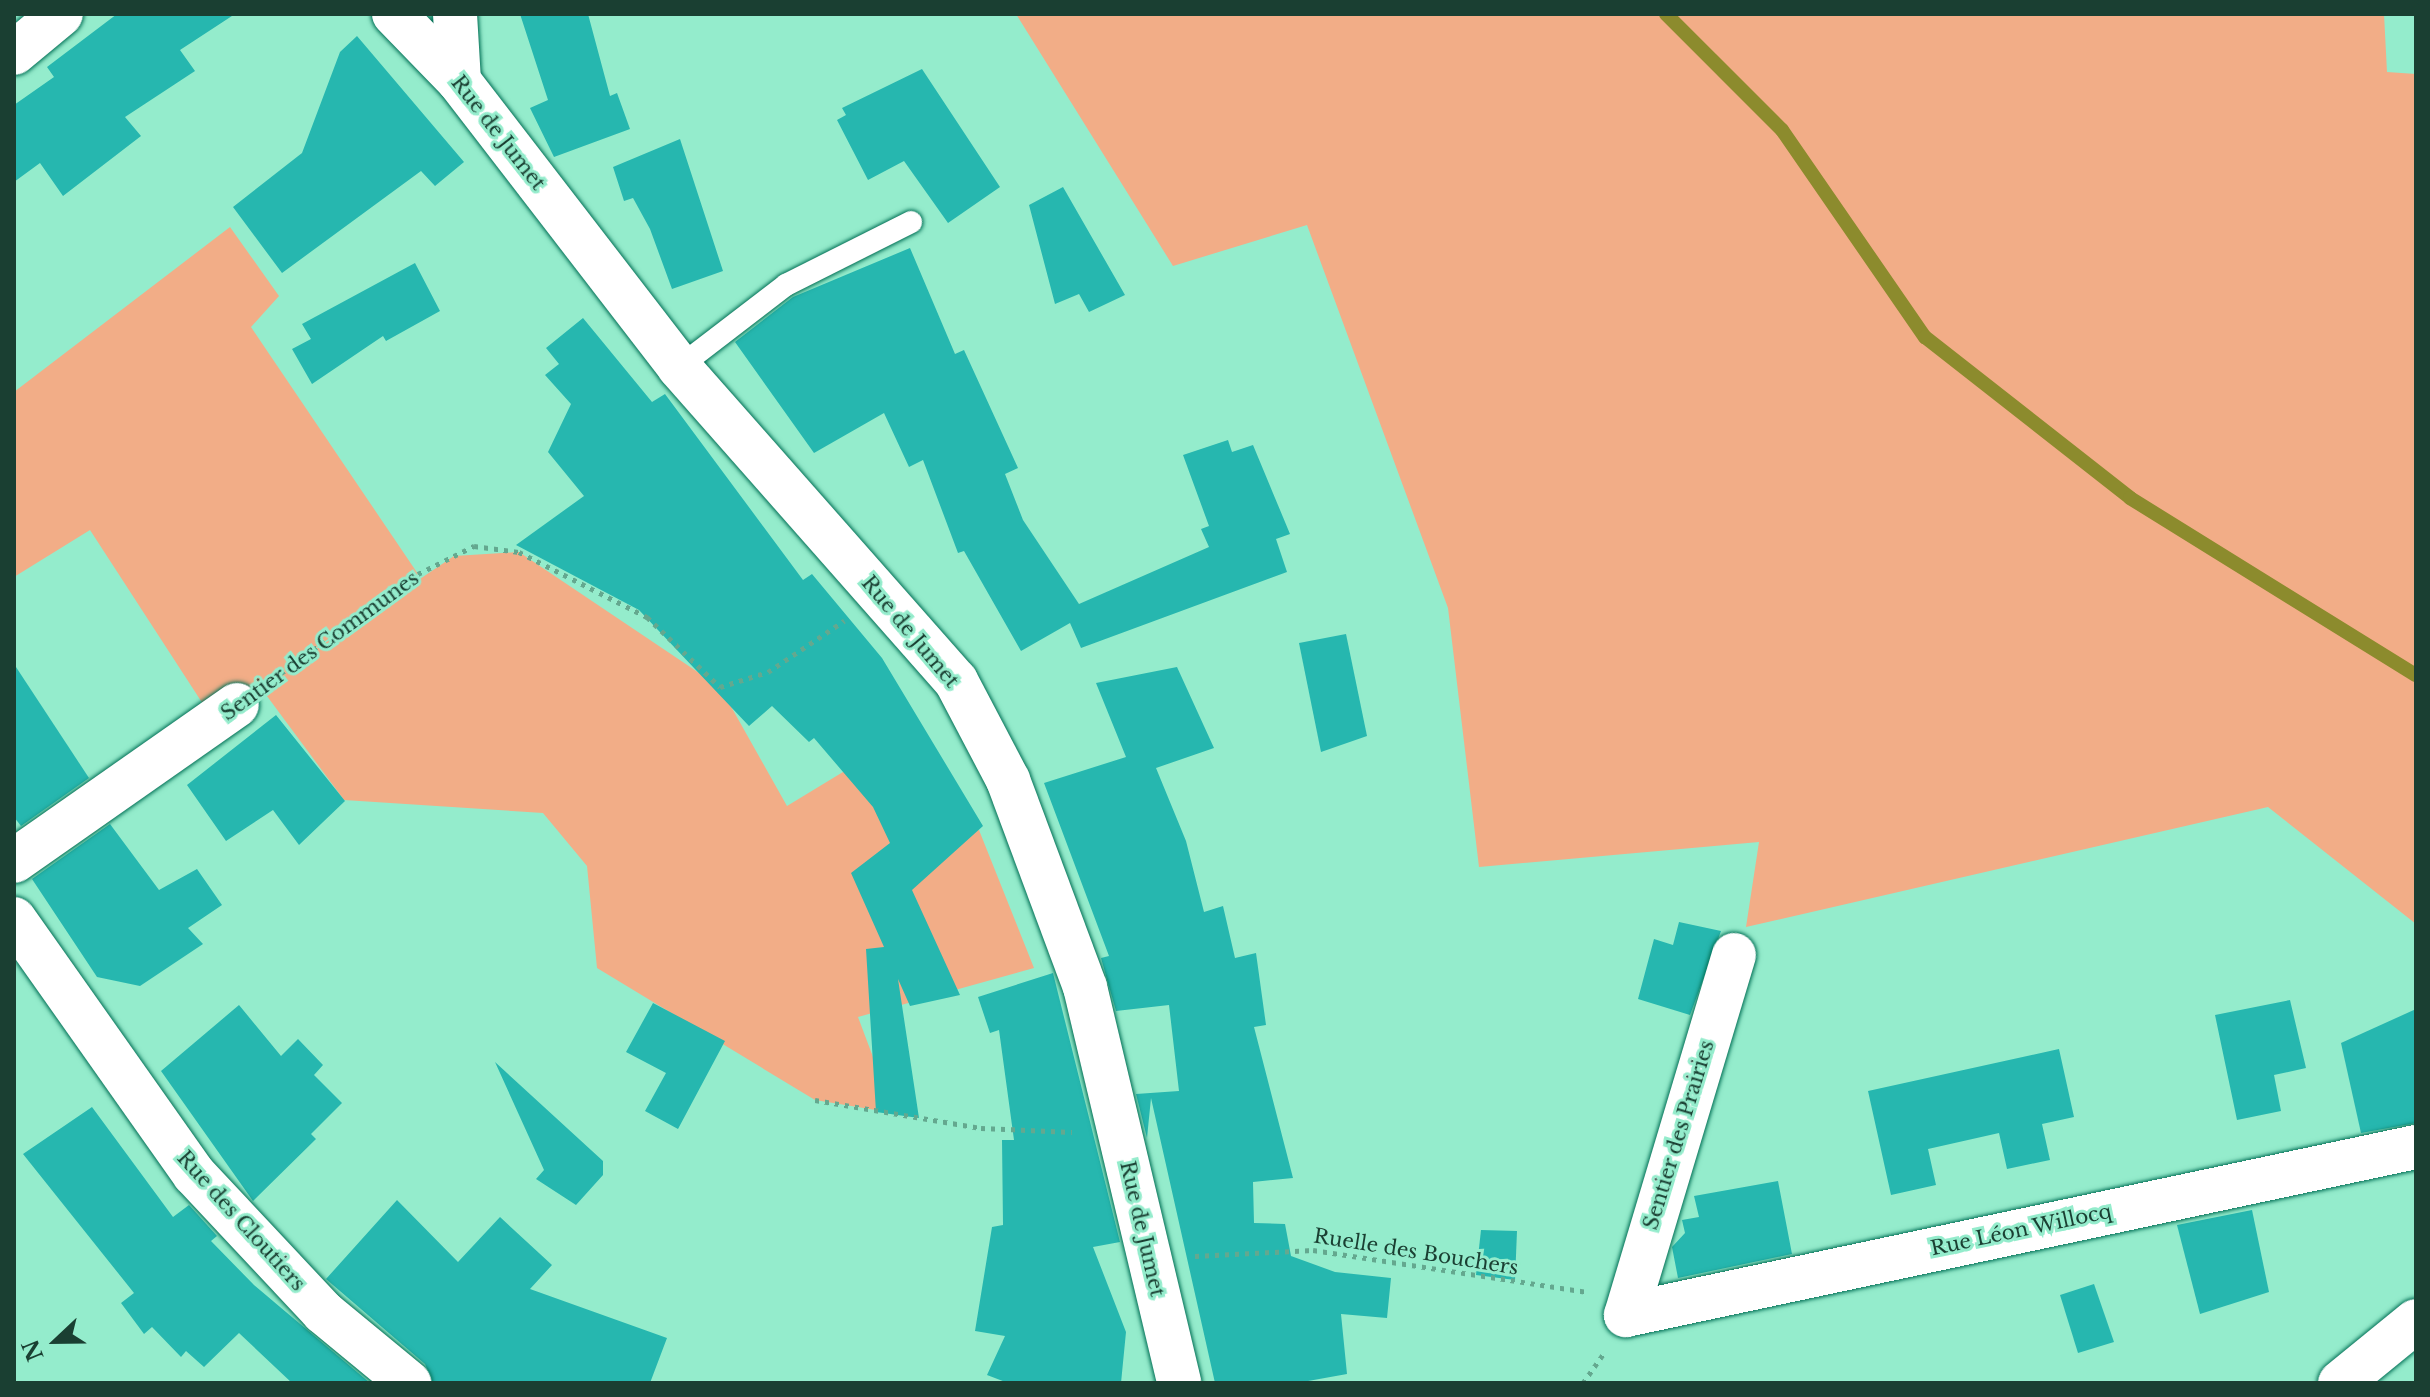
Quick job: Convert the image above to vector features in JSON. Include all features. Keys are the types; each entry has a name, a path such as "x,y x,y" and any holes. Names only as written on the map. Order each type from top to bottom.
{"street":[{"path":"14,53 61,14"},
{"name":"Rue de Jumet","path":"394,14 459,81 679,367 956,681 1008,780 1085,987 1179,1383"},
{"path":"455,14 459,81"},
{"name":"Sentier des Communes","path":"14,861 237,705"},
{"name":"Rue des Cloutiers","path":"14,919 194,1174 323,1312 409,1383"},
{"name":"Sentier des Prairies","path":"1628,1307 1734,955"},
{"name":"Rue Léon Willocq","path":"1628,1307 2416,1147"},
{"path":"2340,1383 2416,1321"}],"lane":[{"path":"679,367 786,285 911,222"}],"path":[{"name":"Sentier des Communes","path":"237,705 418,574 474,546 519,552 647,617 720,687 768,672 881,597"},
{"path":"815,1100 981,1128 1118,1129"},
{"name":"Ruelle des Bouchers","path":"1151,1263 1237,1249 1313,1250 1628,1307"}],"shaded area":[{"path":"1016,14 2384,14 2387,72 2416,74 2416,924 2268,807 1746,927 1759,842 1479,867 1448,608 1307,225 1173,266"},
{"path":"230,227 279,296 251,327 418,574 288,668 454,556 519,552 720,687 787,806 843,772 896,688 973,815 1034,968 858,1017 894,1113 815,1100 597,968 587,866 543,813 344,800 261,688 214,721 90,530 14,577 14,392"}],"building":[{"path":"117,14 235,14 180,50 195,71 125,117 141,136 63,196 40,163 14,182 14,105 54,77 47,67"},
{"path":"520,14 588,14 610,96 617,93 630,129 554,157 530,108 548,100"},
{"path":"357,36 464,162 435,186 421,171 282,273 233,207 302,153 340,52"},
{"path":"922,69 1000,187 948,223 904,161 868,180 837,120 846,115 842,108"},
{"path":"680,139 723,271 672,289 650,229 633,198 624,201 613,167"},
{"path":"1063,187 1125,295 1089,312 1079,294 1055,304 1029,205"},
{"path":"910,248 955,354 964,350 1018,468 1005,474 1023,520 1079,604 1209,547 1201,529 1209,526 1183,455 1228,440 1232,452 1253,445 1290,534 1276,539 1287,572 1081,648 1070,623 1021,651 964,551 958,553 923,460 909,467 884,413 814,453 735,342 793,297"},
{"path":"415,263 440,311 386,341 383,336 312,384 292,349 311,339 302,324"},
{"path":"583,318 652,402 665,394 803,580 812,574 882,658 983,826 912,890 960,995 910,1006 898,979 919,1118 876,1112 866,949 884,947 851,873 890,843 873,807 814,738 809,742 772,706 749,726 639,610 516,545 584,496 548,452 571,404 545,375 559,364 546,348"},
{"path":"1346,634 1367,736 1321,752 1299,643"},
{"path":"14,664 89,778 21,826 14,817"},
{"path":"1177,667 1214,748 1156,768 1186,841 1204,912 1223,906 1235,958 1256,953 1266,1025 1254,1027 1293,1178 1253,1182 1254,1223 1285,1224 1291,1256 1335,1272 1391,1278 1387,1318 1341,1314 1347,1374 1297,1383 1215,1383 1151,1098 1147,1138 1136,1094 1179,1091 1169,1005 1116,1011 1101,958 1109,956 1044,783 1126,757 1096,683"},
{"path":"276,715 345,801 299,845 273,810 226,841 187,785"},
{"path":"110,824 159,890 197,869 222,905 188,928 203,944 140,986 97,977 32,879"},
{"path":"1679,922 1721,931 1690,1015 1638,999 1654,939 1673,945"},
{"path":"1053,973 1120,1242 1093,1247 1126,1332 1121,1383 1008,1383 987,1375 1005,1336 975,1331 992,1227 1003,1225 1002,1140 1014,1140 999,1030 990,1033 978,997"},
{"path":"2290,1000 2306,1068 2274,1075 2281,1111 2237,1120 2215,1015"},
{"path":"653,1003 725,1041 678,1129 645,1111 666,1073 626,1052"},
{"path":"239,1005 281,1056 298,1039 323,1065 314,1075 342,1103 311,1134 316,1139 253,1201 161,1071"},
{"path":"2416,1009 2416,1123 2361,1133 2341,1043"},
{"path":"2059,1049 2074,1117 2042,1124 2050,1160 2007,1169 1999,1133 1928,1149 1936,1185 1891,1195 1868,1091"},
{"path":"495,1062 603,1161 603,1175 576,1205 536,1179 544,1170"},
{"path":"92,1107 173,1217 189,1205 217,1236 211,1241 254,1285 370,1383 292,1383 239,1333 204,1367 186,1351 181,1357 152,1327 144,1334 121,1303 134,1293 23,1154"},
{"path":"1778,1181 1792,1254 1678,1278 1672,1247 1685,1233 1682,1220 1699,1217 1694,1196"},
{"path":"397,1200 458,1262 500,1217 552,1265 530,1289 667,1338 650,1383 433,1383 425,1364 326,1279"},
{"path":"2252,1210 2269,1292 2200,1314 2177,1225"},
{"path":"1481,1230 1517,1231 1515,1280 1476,1275"},
{"path":"2094,1284 2114,1342 2078,1353 2060,1295"}],"waterway":[{"path":"1666,14 1782,130 1925,337 2130,498 2416,675"}]}
